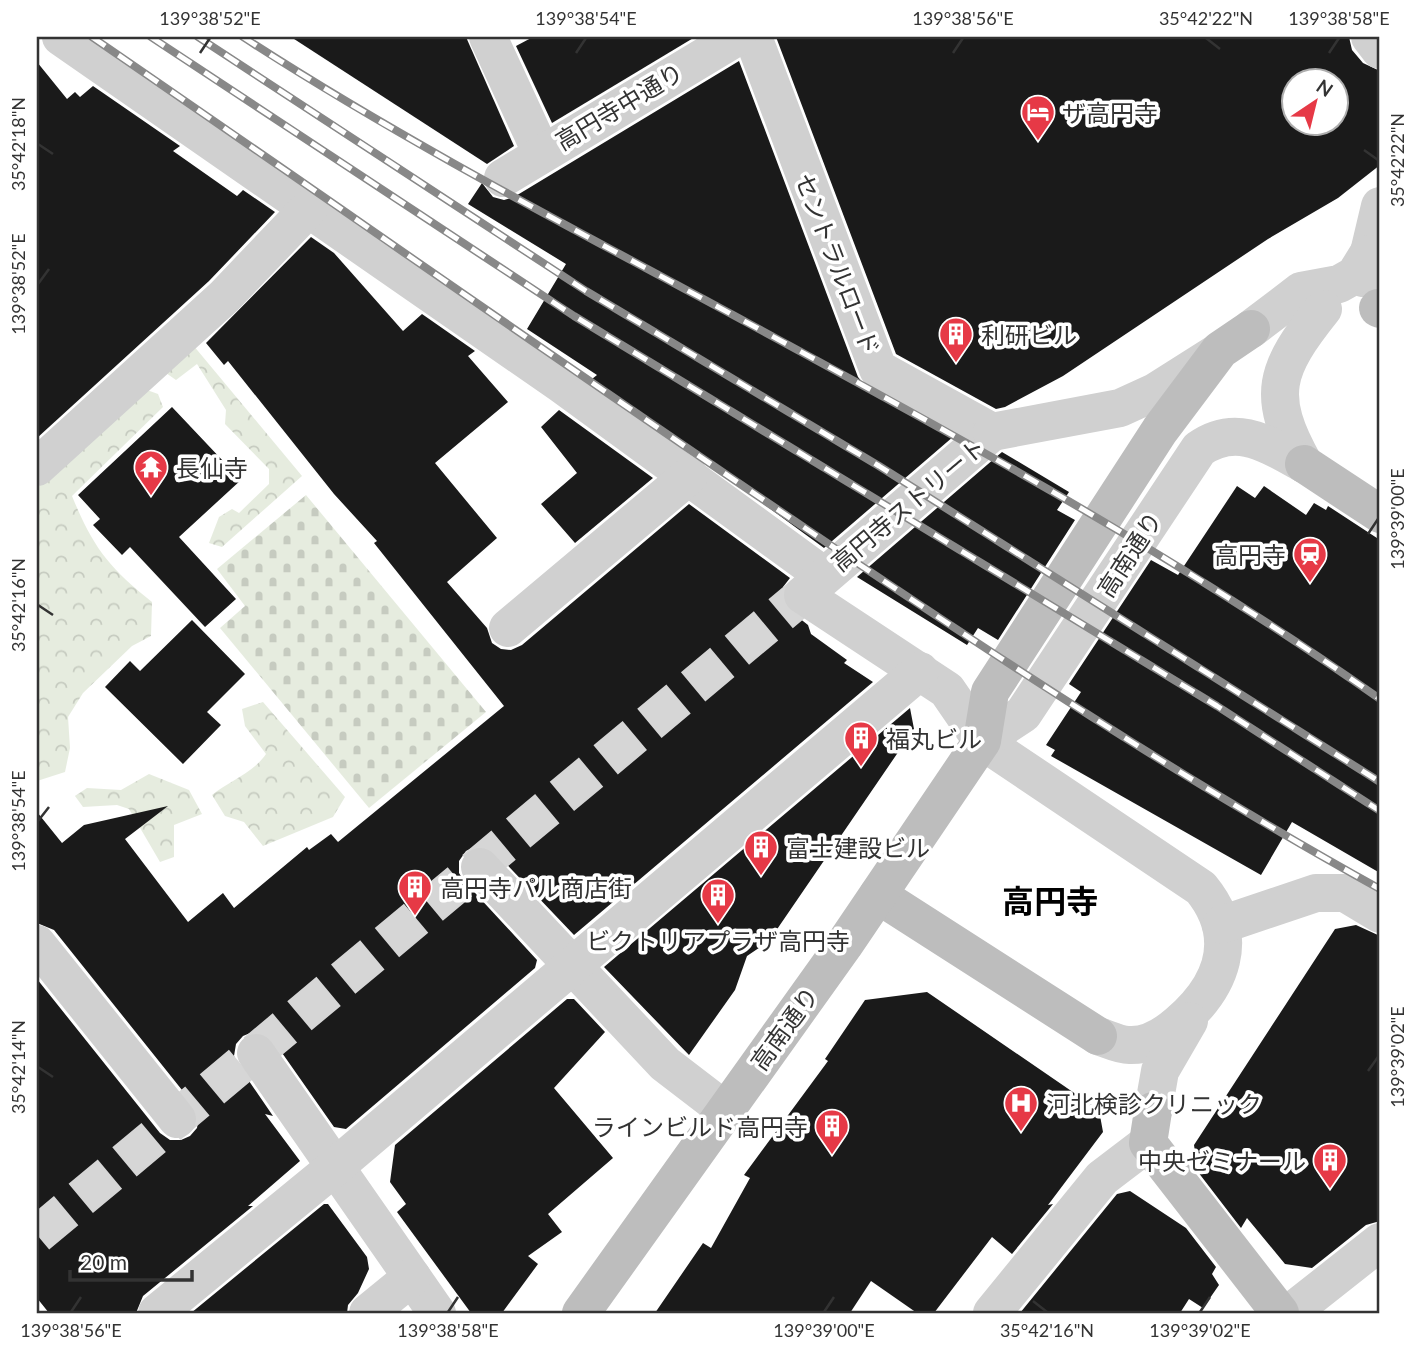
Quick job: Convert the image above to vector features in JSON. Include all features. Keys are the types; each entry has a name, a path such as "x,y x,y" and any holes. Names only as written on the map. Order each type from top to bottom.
{"street":[{"path":"61,37 689,476 823,576"},
{"path":"488,37 541,152"},
{"name":"高円寺中通り","path":"503,178 541,152 737,37"},
{"name":"セントラルロード","path":"752,37 878,369 992,432"},
{"path":"1370,37 1380,50"},
{"path":"1379,308 1365,289 1362,274 1380,206"},
{"path":"37,467 224,297 309,208"},
{"path":"992,432 1119,408 1187,374 1301,291 1339,285 1356,275 1368,254"},
{"path":"1236,340 1324,309 1379,308"},
{"path":"1324,309 1304,333 1280,375 1279,401 1286,431 1304,464 1380,514"},
{"name":"高南通り","path":"982,741 989,692 1160,430 1236,340"},
{"name":"高円寺ストリート","path":"920,671 803,595 992,432"},
{"name":"高南通り","path":"581,1313 878,895 982,741 1023,714 1199,449 1214,438 1241,436 1262,442 1304,464"},
{"path":"508,628 689,476"},
{"path":"157,1313 335,1167 920,671 947,690 982,741 1201,888 1214,904 1221,925 1223,952 1218,975 1160,1071 1151,1127 1102,1178 992,1313"},
{"path":"480,867 665,1064 725,1110"},
{"path":"1221,925 1316,894 1345,893 1380,914"},
{"path":"878,895 1098,1036 1132,1064 1143,1081 1151,1127 1280,1313"},
{"path":"37,944 177,1119"},
{"path":"1098,1036 1129,1045 1149,1043 1165,1036 1198,1007"},
{"path":"256,1053 437,1313"},
{"path":"1290,1313 1380,1242"},
{"path":"368,1313 412,1277"}],"green space":[{"path":"193,345 302,476 222,547 209,543 219,517 232,509 239,513 269,484 269,469 225,424 226,410 197,364 176,380 166,373"},
{"path":"147,390 158,394 163,407 72,496 103,555 152,602 151,636 132,646 83,693 68,717 70,748 65,772 37,781 37,488"},
{"path":"306,495 486,712 369,808 220,628 245,606 217,569"},
{"path":"263,702 345,797 333,817 263,846 244,822 225,816 212,795 248,771 266,754 245,726 242,709"},
{"path":"149,774 189,790 202,814 174,825 174,857 160,862 129,809 117,805 83,807 75,796 87,788 121,790"}],"building":[{"path":"291,37 466,37 514,146 487,164"},
{"path":"533,37 695,37 552,123 516,46"},
{"path":"776,37 1349,37 1352,50 1363,63 1380,71 1380,165 1338,198 1268,239 1063,376 1005,407 996,409 896,354"},
{"path":"739,61 858,377 867,388 954,436 824,548 592,379 597,375 527,329 566,264 468,204 482,183 493,197 504,200 514,197"},
{"path":"37,62 67,99 75,92 80,97 93,86 180,146 173,151 237,196 243,190 275,212 209,281 37,438"},
{"path":"311,237 334,253 403,331 422,314 475,351 468,356 508,402 435,463 497,538 447,582 487,628 492,643 501,649 511,650 522,645 689,504 790,578 783,587 784,606 808,625 811,634 847,660 844,663 873,682 574,935 495,852 487,846 476,846 466,851 459,861 459,873 537,960 535,968 346,1129 334,1127 273,1040 265,1033 255,1031 243,1036 236,1044 234,1056 238,1065 273,1116 265,1114 300,1161 248,1206 253,1206 143,1296 136,1313 49,1313 37,1298 37,979 160,1133 170,1140 181,1140 190,1136 197,1128 199,1116 194,1105 54,930 37,923 37,812 62,843 84,825 168,806 125,839 188,922 223,893 234,908 307,847 309,850 331,834 338,842 504,706 374,543 377,541 334,494 228,361 224,365 206,343"},
{"path":"172,407 241,480 179,537 236,599 205,627 130,547 122,555 93,525 100,519 78,495"},
{"path":"559,410 653,478 575,543 541,504 577,473 541,427"},
{"path":"1002,452 1069,492 1057,510 1075,520 998,640 978,628 967,645 857,577"},
{"path":"1237,486 1255,498 1264,486 1306,515 1314,503 1326,510 1328,506 1380,540 1380,873 1292,822 1261,875 1051,756 1055,750 1046,745 1081,692 1069,684 1151,560 1178,575"},
{"path":"192,620 245,674 207,712 221,725 183,764 105,687 130,661 140,671"},
{"path":"910,708 914,729 769,941 747,956 735,990 689,1055 604,967"},
{"path":"1356,925 1380,936 1380,1221 1366,1225 1312,1268 1285,1264 1247,1218 1241,1228 1198,1172 1194,1145 1335,929"},
{"path":"927,992 1099,1110 1103,1132 1048,1205 1053,1204 1012,1254 992,1237 934,1313 917,1313 871,1281 850,1313 655,1313 703,1243 711,1248 750,1178 744,1175 828,1061 825,1059 865,1000"},
{"path":"567,999 574,999 605,1032 554,1088 613,1158 548,1214 562,1232 528,1256 538,1264 502,1313 471,1313 397,1212 406,1204 390,1182 395,1145"},
{"path":"1130,1191 1186,1228 1216,1267 1212,1274 1219,1285 1203,1308 1189,1299 1180,1313 1020,1313 1117,1194"},
{"path":"324,1204 328,1204 367,1257 369,1269 358,1293 348,1305 347,1313 191,1313"}],"tunnel":[{"path":"37,1235 803,595"}],"railway":[{"path":"92,37 628,408 949,624 1162,761 1380,889"},
{"path":"151,37 574,316 1217,706 1380,811"},
{"path":"198,37 586,291 879,466 1380,782"},
{"path":"243,37 347,102 453,163 850,378 1030,479 1208,585 1380,699"}],"place":[{"name":"ザ高円寺","path":"1038,142"},
{"name":"利研ビル","path":"956,364"},
{"name":"長仙寺","path":"151,497"},
{"name":"高円寺","path":"1310,584"},
{"name":"福丸ビル","path":"861,768"},
{"name":"富士建設ビル","path":"761,877"},
{"name":"高円寺パル商店街","path":"415,917"},
{"name":"ビクトリアプラザ高円寺","path":"718,925"},
{"name":"河北検診クリニック","path":"1021,1133"},
{"name":"ラインビルド高円寺","path":"832,1156"},
{"name":"中央ゼミナール","path":"1330,1190"}],"district":[{"name":"高円寺","path":"1050,900"}]}
